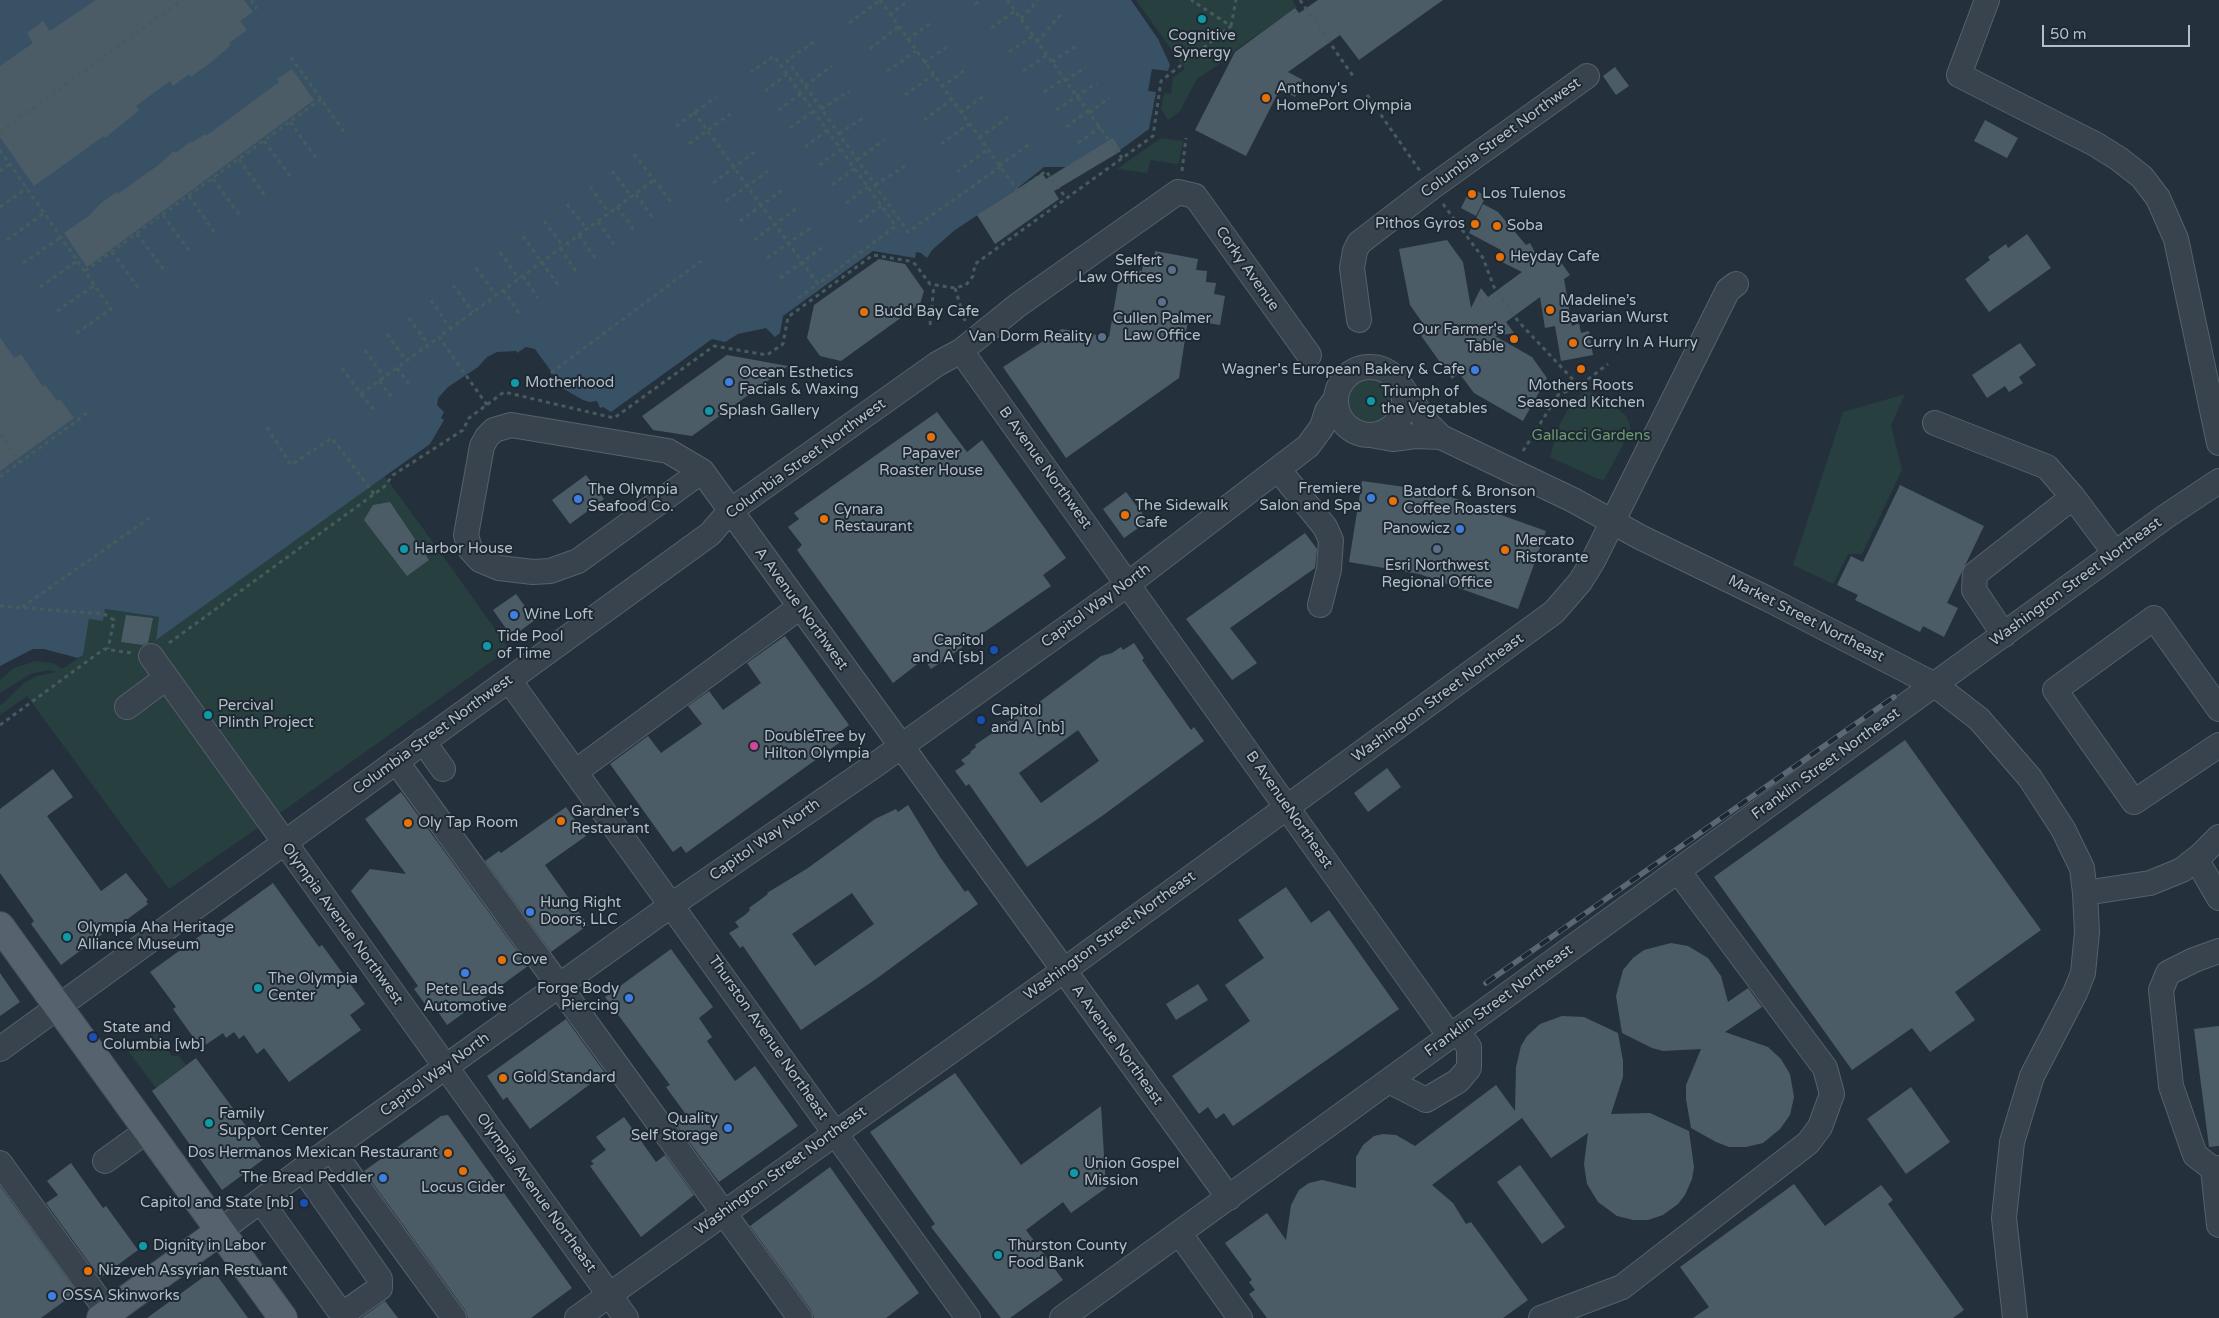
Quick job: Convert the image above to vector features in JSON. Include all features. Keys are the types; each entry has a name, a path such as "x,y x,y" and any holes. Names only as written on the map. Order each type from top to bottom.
{"main road":[{"path":"0,926 283,1318"},
{"path":"107,1316 220,1231"}],"street":[{"path":"1988,0 1959,75 2095,144 2119,159 2152,187 2170,222 2176,239 2219,443"},
{"name":"Columbia Street Northwest","path":"1359,320 1352,268 1355,251 1359,243 1432,187 1587,76"},
{"name":"Columbia Street Northwest","path":"0,1049 713,532 730,511 937,364 961,351 1018,306 1179,192"},
{"name":"Corky Avenue","path":"1179,192 1195,196 1309,355"},
{"name":"Washington Street Northeast","path":"577,1318 834,1132 1063,971 1286,806 1443,695 1554,612 1580,582 1728,290 1736,284"},
{"name":"B Avenue Northwest","path":"961,351 1128,584"},
{"path":"1370,366 1389,372 1401,386 1404,405 1402,414 1391,428 1374,435 1364,435 1346,426 1340,419 1335,400 1342,380 1360,367 1370,366"},
{"name":"Market Street Northeast","path":"1401,386 1428,424 1441,437 1573,500 1612,522 1935,685 1979,719 2030,778 2063,829 2082,868 2087,932 2083,973 2075,993 2032,1076 2012,1142 2004,1218 2015,1318"},
{"name":"Capitol Way North","path":"220,1231 303,1169 673,904 901,746 1128,584 1308,446 1322,427 1327,411 1335,400"},
{"path":"1935,423 2047,466 2115,553"},
{"path":"510,425 668,451 702,471 578,561 564,567 534,572 499,568 480,560 470,548 466,535 482,446 487,437 494,430 502,426 510,425"},
{"name":"Market Street Northeast","path":"1374,435 1393,439 1415,436 1441,437"},
{"name":"Capitol Way North","path":"1308,446 1330,440 1349,442 1374,435"},
{"path":"1278,469 1320,521 1331,540 1330,569 1320,605"},
{"name":"A Avenue Northwest","path":"702,471 901,746"},
{"name":"Washington Street Northeast","path":"1935,685 2115,553 2219,481"},
{"path":"2004,635 1974,590 1975,574 2073,497"},
{"name":"B AvenueNortheast","path":"1128,584 1286,806 1454,1034 1469,1047 1469,1068 1458,1081 1426,1100 1389,1081"},
{"path":"575,772 800,607"},
{"path":"2219,708 2154,618 2056,690 2134,802 2219,745"},
{"name":"Olympia Avenue Northwest","path":"150,656 238,781 446,1067"},
{"path":"127,707 166,678"},
{"name":"Thurston Avenue Northeast","path":"509,680 673,904 968,1318"},
{"name":"Franklin Street Northeast","path":"1062,1318 1935,685"},
{"path":"423,741 443,769"},
{"name":"A Avenue Northeast","path":"901,746 1229,1198"},
{"path":"396,761 800,1318"},
{"path":"2085,893 2150,882 2182,870 2219,837"},
{"path":"2196,859 2219,898"},
{"path":"1541,1318 1622,1287 1808,1143 1820,1127 1832,1094 1825,1068 1678,871"},
{"path":"2219,951 2194,960 2168,973 2161,990 2171,1086 2194,1155 2216,1169 2219,1226"},
{"name":"Olympia Avenue Northeast","path":"446,1067 626,1318"},
{"path":"105,1160 148,1130"},
{"path":"331,1149 454,1318"},
{"path":"0,1163 107,1316"},
{"path":"261,1201 338,1309 347,1312 380,1288 380,1279 303,1169"},
{"path":"1180,1234 1240,1318"}],"path":[{"path":"0,132 182,0"},
{"path":"251,0 257,9"},
{"path":"849,23 879,0 1018,192 1046,171 1066,198"},
{"path":"889,15 909,0"},
{"path":"975,4 980,0"},
{"path":"1007,0 1122,158"},
{"path":"1021,19 1038,0"},
{"path":"1191,0 1231,26"},
{"path":"280,562 374,494 394,475 463,430 469,418 504,392 614,418 714,346 768,356 784,344 788,317 873,255 909,261 915,264 930,284 955,288 970,281 973,276 974,264 1153,136 1161,81 1231,26 1236,0"},
{"path":"1300,0 1353,76"},
{"path":"991,28 1015,11"},
{"path":"1038,42 1063,12"},
{"path":"907,40 932,22"},
{"path":"870,49 898,27"},
{"path":"1009,52 1033,36"},
{"path":"814,42 787,60 908,232 1031,143"},
{"path":"924,63 949,45"},
{"path":"1052,62 1076,46"},
{"path":"888,71 916,51"},
{"path":"1023,71 1047,55"},
{"path":"751,72 774,56 896,226 798,298"},
{"path":"291,57 346,135"},
{"path":"805,86 832,66"},
{"path":"1044,92 1086,67"},
{"path":"942,87 967,69"},
{"path":"764,91 787,74"},
{"path":"905,95 933,75"},
{"path":"1056,110 1097,82"},
{"path":"821,109 850,91"},
{"path":"778,110 801,94"},
{"path":"960,113 985,95"},
{"path":"676,126 716,96"},
{"path":"1367,96 1421,173"},
{"path":"1066,127 1109,98"},
{"path":"85,272 321,99"},
{"path":"924,120 951,100"},
{"path":"790,128 814,111"},
{"path":"694,112 818,284"},
{"path":"689,144 730,114"},
{"path":"979,138 1011,115"},
{"path":"839,134 866,116"},
{"path":"290,122 316,158"},
{"path":"941,144 969,124"},
{"path":"1078,143 1100,127"},
{"path":"805,147 827,130"},
{"path":"1179,192 1186,138"},
{"path":"857,160 884,140"},
{"path":"264,141 290,176"},
{"path":"819,165 841,149"},
{"path":"0,150 111,309 74,335"},
{"path":"958,172 987,150"},
{"path":"713,183 756,151"},
{"path":"634,154 671,202"},
{"path":"239,159 265,196"},
{"path":"0,171 10,164"},
{"path":"875,185 905,166"},
{"path":"832,185 855,168"},
{"path":"726,201 771,169"},
{"path":"612,170 632,197"},
{"path":"213,178 239,214"},
{"path":"361,394 654,180"},
{"path":"590,187 609,213"},
{"path":"846,203 868,187"},
{"path":"0,207 27,188"},
{"path":"740,221 785,188"},
{"path":"636,194 652,217"},
{"path":"189,196 214,232"},
{"path":"1440,199 1483,258 1494,287 1518,321 1579,386"},
{"path":"567,204 586,229"},
{"path":"858,222 881,206"},
{"path":"617,207 634,230"},
{"path":"754,240 797,208"},
{"path":"7,240 44,213"},
{"path":"163,215 189,251"},
{"path":"544,221 576,271"},
{"path":"598,222 614,244"},
{"path":"767,258 812,226"},
{"path":"137,234 164,270"},
{"path":"579,235 595,258"},
{"path":"523,236 558,285"},
{"path":"23,263 61,237"},
{"path":"780,278 826,245"},
{"path":"112,252 139,289"},
{"path":"500,252 538,298"},
{"path":"40,287 77,260"},
{"path":"552,373 701,261"},
{"path":"476,268 496,295"},
{"path":"57,311 95,285"},
{"path":"453,285 473,312"},
{"path":"930,325 934,285"},
{"path":"955,288 967,328"},
{"path":"503,290 518,313"},
{"path":"430,300 450,328"},
{"path":"409,318 428,344"},
{"path":"387,334 406,360"},
{"path":"438,336 487,405"},
{"path":"365,350 384,377"},
{"path":"1522,452 1558,395 1579,386 1608,364"},
{"path":"342,368 376,412"},
{"path":"397,368 411,386"},
{"path":"379,381 393,399"},
{"path":"0,477 90,411"},
{"path":"267,427 291,465 332,438 374,494"},
{"path":"0,434 20,463"},
{"path":"22,607 151,517"},
{"path":"0,606 104,614 114,620 108,649"}],"green space":[{"path":"1136,0 1292,0 1297,7 1197,79 1180,111 1168,120 1161,109 1164,93 1171,94 1173,77 1185,69"},
{"path":"1161,138 1183,141 1179,163 1151,160 1147,173 1117,169"},
{"path":"1370,375 1380,377 1388,383 1394,391 1396,401 1394,411 1388,419 1380,425 1370,427 1360,425 1352,419 1346,411 1344,401 1346,391 1352,383 1360,377"},
{"name":"Gallacci Gardens","path":"1584,391 1596,394 1615,406 1626,416 1630,425 1630,432 1604,480 1550,457 1558,428 1567,411"},
{"path":"1905,394 1891,426 1902,470 1862,554 1848,554 1833,584 1793,565 1843,412"},
{"path":"384,475 509,649 290,806 169,889 27,696 0,715 0,706 24,683 37,676 57,672 48,670 31,674 0,693 0,680 14,668 36,661 53,663 62,669 83,655 89,619 105,609 159,617 156,639"},
{"path":"156,1032 172,1056 179,1056 186,1065 156,1088 128,1051"}],"water":[{"path":"0,0 1131,0 1158,39 1170,65 1168,71 1152,69 1148,91 1156,92 1149,129 1123,148 1084,167 1044,167 1014,191 955,230 932,250 927,258 921,253 916,252 915,258 873,251 783,316 780,333 775,337 766,328 738,334 725,342 712,339 611,412 603,407 600,408 597,401 583,400 564,389 535,349 526,347 517,353 517,351 497,352 487,357 478,367 448,387 438,398 437,405 444,412 441,418 444,420 430,444 156,640 159,617 105,609 103,621 89,619 83,655 78,658 44,649 33,649 0,666"}],"building":[{"path":"96,0 244,0 253,12 240,21 247,30 229,43 231,45 210,63 191,77 189,74 173,86 170,81 136,106 139,110 105,138 104,136 34,186 0,137 0,66 33,43 27,33 43,21 50,31"},
{"path":"1318,0 1443,0 1359,60 1340,35 1288,72 1303,80 1295,97 1280,89 1246,156 1195,130 1235,52 1295,8 1299,13"},
{"path":"1615,67 1629,86 1616,95 1603,76"},
{"path":"292,69 314,100 87,267 64,233 90,215 101,203 117,192 118,194 161,163 174,151 176,153 191,141 192,143 205,134 206,136 279,82 277,79"},
{"path":"1985,120 2018,138 2007,158 1974,141"},
{"path":"1113,138 1121,151 1054,191 1059,199 995,244 977,215 1042,173 1046,179"},
{"path":"1471,188 1486,196 1476,216 1461,208"},
{"path":"1483,204 1498,212 1526,245 1530,243 1539,260 1552,250 1570,275 1564,279 1572,326 1579,323 1581,333 1589,331 1593,355 1561,361 1555,326 1545,328 1540,297 1506,322 1514,333 1495,336 1532,357 1547,378 1523,421 1474,393 1459,373 1452,379 1417,330 1424,325 1410,305 1399,249 1447,240 1463,262 1471,308 1481,288 1488,297 1522,272 1496,259 1501,250 1469,233"},
{"path":"2027,234 2051,268 1989,312 1965,279 1990,260 1988,257 2006,244 2008,248"},
{"path":"1155,251 1198,259 1196,270 1207,271 1206,282 1216,283 1214,294 1225,296 1220,325 1188,320 1179,378 1066,458 1003,367 1062,329 1109,337 1119,278 1130,279 1132,269 1142,271 1144,260 1154,262"},
{"path":"879,259 905,264 924,291 920,304 841,361 820,356 807,338 814,305"},
{"path":"0,337 14,358 21,354 43,387 45,385 57,401 60,399 74,418 0,471"},
{"path":"2020,343 2036,365 2019,377 2023,383 2009,392 2005,386 1987,398 1972,375"},
{"path":"727,355 788,366 692,436 653,430 642,416"},
{"path":"937,412 967,452 982,440 1066,558 1043,575 1051,586 931,669 924,659 893,683 797,550 802,545 788,527 799,519 794,513"},
{"name":"The Olympia Seafood Co.","path":"586,475 604,499 570,524 552,500"},
{"path":"1362,481 1434,491 1546,531 1518,609 1419,574 1349,562"},
{"path":"1900,485 1984,526 1947,603 1958,608 1944,637 1923,626 1920,632 1855,600 1858,595 1837,585 1851,556 1863,562"},
{"name":"The Sidewalk Cafe","path":"1126,492 1148,521 1124,538 1103,509"},
{"name":"Harbor House","path":"390,502 429,560 407,576 364,520 373,505"},
{"path":"1305,533 1317,549 1315,568 1230,628 1257,663 1232,680 1186,619"},
{"name":"Wine Loft","path":"516,594 535,620 512,637 493,610"},
{"path":"126,615 153,618 148,643 143,645 121,642"},
{"name":"DoubleTree by Hilton Olympia","path":"785,636 849,725 841,731 846,738 686,853 681,846 673,852 610,764 648,736 661,753 702,724 688,706 709,691 723,710 761,683 747,663"},
{"path":"1134,643 1144,658 1142,660 1191,730 1194,727 1204,741 1102,816 1027,867 969,784 966,786 955,771 965,764 961,760 971,753 976,747 975,745 994,732 993,730 1034,706 1101,656 1112,653 1121,647 1123,650","holes":["1078,730 1099,761 1041,803 1019,773"]},
{"path":"1905,740 2041,930 1955,992 1975,1020 1930,1052 1912,1028 1852,1070 1714,877"},
{"path":"1387,768 1401,787 1368,812 1354,793"},
{"path":"53,769 73,797 47,816 101,891 126,873 148,900 146,901 148,904 114,929 113,926 61,965 31,924 34,921 0,873 0,809"},
{"path":"401,792 528,966 447,1025 430,1000 425,1004 414,989 418,986 351,891 370,869 406,874 365,819"},
{"path":"908,805 940,857 965,892 968,890 978,904 876,979 801,1030 743,946 740,948 729,933 739,927 735,922 745,915 750,910 749,908 767,893 808,868 875,819 896,809 898,812","holes":["852,893 874,924 815,966 792,934"]},
{"path":"566,807 586,836 545,865 588,925 551,952 485,861 499,851 501,853"},
{"name":"The Olympia Center","path":"273,883 319,947 322,945 365,1004 350,1015 361,1030 289,1082 264,1048 257,1054 244,1035 239,1039 234,1032 226,1038 223,1033 201,1048 173,1009 176,1007 150,972"},
{"path":"1286,887 1311,923 1329,910 1399,1009 1233,1126 1224,1113 1216,1119 1208,1107 1199,1114 1172,1076 1250,1021 1225,985 1264,958 1238,920"},
{"path":"1671,943 1688,946 1708,958 1721,976 1728,1002 1748,988 1762,1007 1725,1032 1768,1047 1781,1059 1790,1074 1794,1097 1790,1115 1780,1129 1763,1143 1746,1147 1729,1147 1691,1128 1686,1099 1686,1085 1701,1049 1663,1051 1652,1048 1622,1033 1616,996 1623,970 1633,958 1644,950"},
{"path":"671,949 713,1007 699,1018 712,1037 707,1041 735,1081 755,1066 798,1126 719,1182 676,1124 687,1116 666,1087 670,1085 605,997"},
{"path":"0,973 20,1002 0,1016"},
{"path":"1198,984 1208,1000 1176,1020 1166,1004"},
{"path":"1562,1016 1584,1017 1618,1033 1623,1061 1623,1077 1611,1114 1650,1113 1689,1131 1694,1167 1692,1179 1685,1195 1678,1204 1663,1215 1648,1220 1633,1220 1617,1216 1598,1202 1587,1184 1584,1164 1588,1133 1551,1158 1522,1118 1432,1185 1453,1203 1466,1224 1471,1222 1528,1300 1503,1318 1267,1318 1249,1294 1255,1290 1249,1282 1252,1280 1225,1243 1267,1213 1286,1240 1291,1205 1299,1190 1309,1183 1322,1180 1356,1188 1356,1157 1363,1145 1374,1136 1383,1134 1396,1135 1415,1146 1496,1085 1515,1111 1516,1067 1521,1046 1527,1036 1540,1024"},
{"path":"566,1019 605,1073 530,1129 507,1097 503,1100 487,1076"},
{"path":"2219,1026 2219,1146 2209,1147 2194,1029"},
{"name":"Family Support Center","path":"196,1058 268,1156 222,1190 152,1091"},
{"path":"955,1073 1021,1165 1101,1106 1106,1188 1071,1213 1063,1202 1026,1230 1063,1280 1010,1318 1001,1318 931,1227 935,1224 870,1132"},
{"path":"1911,1087 1950,1142 1906,1174 1867,1119"},
{"path":"448,1115 572,1288 531,1318 468,1318 465,1310 364,1171 441,1116"},
{"path":"624,1117 656,1162 665,1155 694,1195 641,1237 590,1166 594,1164 591,1161 606,1150 596,1137"},
{"path":"71,1163 103,1208 106,1206 138,1250 100,1278 46,1203 58,1195 47,1181"},
{"path":"1520,1165 1565,1227 1542,1244 1497,1182"},
{"path":"830,1167 919,1293 886,1318 814,1318 811,1310 750,1226"},
{"path":"1794,1184 1825,1226 1881,1185 1893,1200 1888,1204 1964,1310 1953,1318 1693,1318 1709,1307 1680,1267"},
{"path":"0,1186 77,1292 41,1318 0,1318"},
{"path":"213,1270 248,1318 147,1318"},
{"path":"385,1301 398,1318 361,1318"}],"railway":[{"path":"1486,983 1894,697"}],"place":[{"name":"Cognitive Synergy","path":"1202,19"},
{"name":"Anthony's HomePort Olympia","path":"1266,98"},
{"name":"Los Tulenos","path":"1472,194"},
{"name":"Pithos Gyros","path":"1475,224"},
{"name":"Soba","path":"1497,226"},
{"name":"Heyday Cafe","path":"1500,257"},
{"name":"Selfert Law Offices","path":"1172,270"},
{"name":"Cullen Palmer Law Office","path":"1162,302"},
{"name":"Madeline’s Bavarian Wurst","path":"1550,310"},
{"name":"Budd Bay Cafe","path":"864,312"},
{"name":"Van Dorm Reality","path":"1102,337"},
{"name":"Our Farmer's Table","path":"1514,339"},
{"name":"Curry In A Hurry","path":"1573,343"},
{"name":"Mothers Roots Seasoned Kitchen","path":"1581,369"},
{"name":"Wagner's European Bakery & Cafe","path":"1475,370"},
{"name":"Ocean Esthetics Facials & Waxing","path":"729,382"},
{"name":"Motherhood","path":"515,383"},
{"name":"Triumph of the Vegetables","path":"1371,401"},
{"name":"Splash Gallery","path":"709,411"},
{"name":"Papaver Roaster House","path":"931,437"},
{"name":"Fremiere Salon and Spa","path":"1371,498"},
{"name":"The Olympia Seafood Co.","path":"578,499"},
{"name":"Batdorf & Bronson Coffee Roasters","path":"1393,501"},
{"name":"The Sidewalk Cafe","path":"1125,515"},
{"name":"Cynara Restaurant","path":"824,519"},
{"name":"Panowicz","path":"1460,529"},
{"name":"Harbor House","path":"404,549"},
{"name":"Esri Northwest Regional Office","path":"1437,549"},
{"name":"Mercato Ristorante","path":"1505,550"},
{"name":"Wine Loft","path":"514,615"},
{"name":"Tide Pool of Time","path":"487,646"},
{"name":"Capitol and A [sb]","path":"994,650"},
{"name":"Percival Plinth Project","path":"208,715"},
{"name":"Capitol and A [nb]","path":"981,720"},
{"name":"DoubleTree by Hilton Olympia","path":"754,746"},
{"name":"Gardner's Restaurant","path":"561,821"},
{"name":"Oly Tap Room","path":"408,823"},
{"name":"Hung Right Doors, LLC","path":"530,912"},
{"name":"Olympia Aha Heritage Alliance Museum","path":"67,937"},
{"name":"Cove","path":"502,960"},
{"name":"Pete Leads Automotive","path":"465,973"},
{"name":"The Olympia Center","path":"258,988"},
{"name":"Forge Body Piercing","path":"629,998"},
{"name":"State and Columbia [wb]","path":"93,1037"},
{"name":"Gold Standard","path":"503,1078"},
{"name":"Family Support Center","path":"209,1123"},
{"name":"Quality Self Storage","path":"728,1128"},
{"name":"Dos Hermanos Mexican Restaurant","path":"448,1153"},
{"name":"Locus Cider","path":"463,1171"},
{"name":"Union Gospel Mission","path":"1074,1173"},
{"name":"The Bread Peddler","path":"383,1178"},
{"name":"Capitol and State [nb]","path":"304,1203"},
{"name":"Dignity in Labor","path":"143,1246"},
{"name":"Thurston County Food Bank","path":"998,1255"},
{"name":"Nizeveh Assyrian Restuant","path":"88,1271"},
{"name":"OSSA Skinworks","path":"52,1296"}]}
